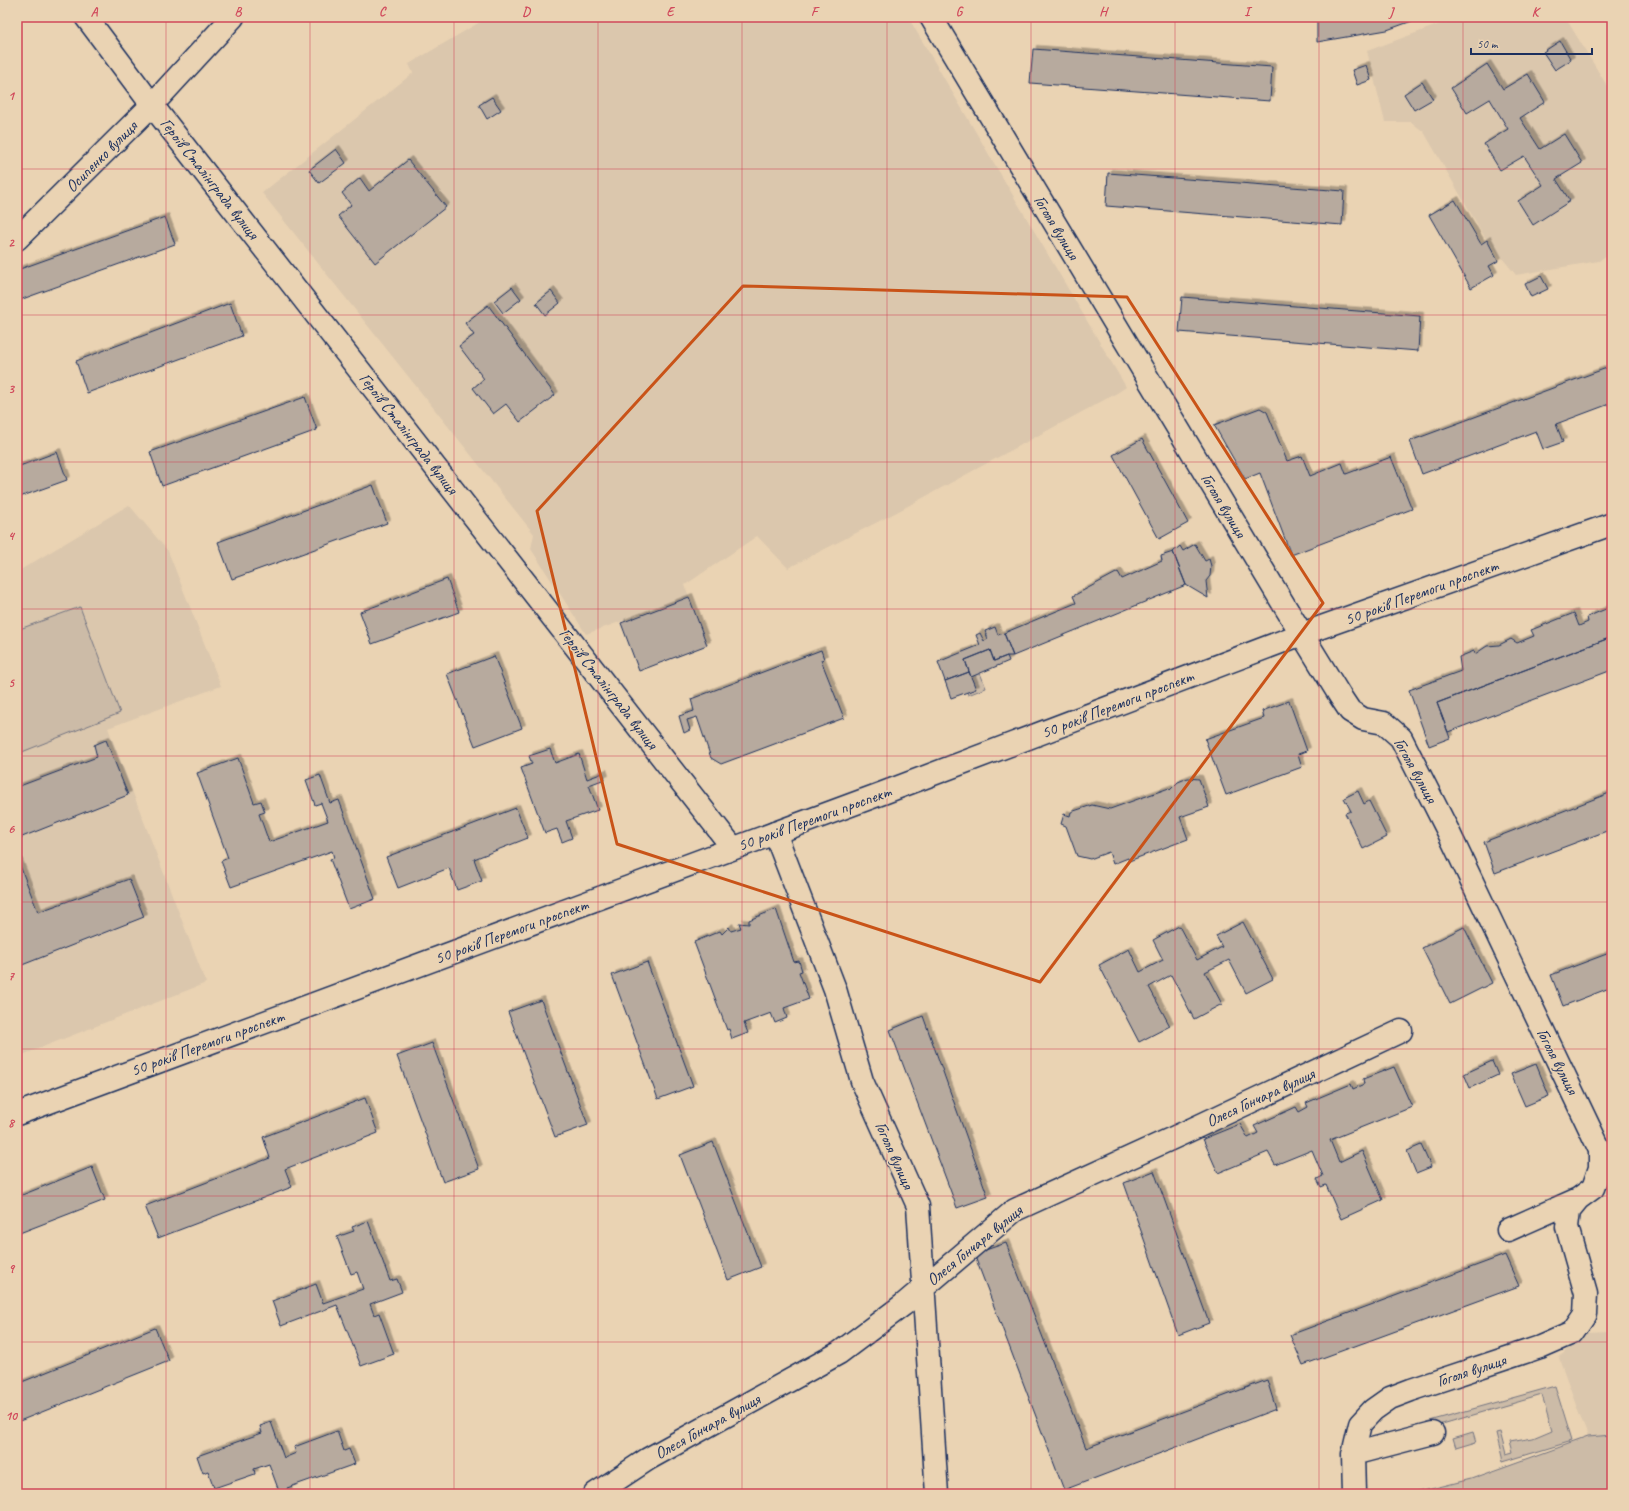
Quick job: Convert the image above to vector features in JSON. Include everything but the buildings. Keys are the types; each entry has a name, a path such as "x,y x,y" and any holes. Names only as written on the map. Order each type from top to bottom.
{"street":[{"name":"Героїв Сталінграда вулиця","path":"86,17 104,37 152,105 733,848"},
{"name":"Осипенко вулиця","path":"17,239 152,105 233,17"},
{"name":"Гоголя вулиця","path":"931,17 1302,634 1350,711 1363,719 1384,723 1401,738 1431,796 1600,1150 1600,1168 1593,1188 1578,1199 1569,1210 1567,1227 1586,1294 1585,1314 1572,1333 1540,1347 1390,1398 1373,1410 1360,1424 1353,1454"},
{"name":"50 років Перемоги проспект","path":"17,1114 775,833 1302,634 1612,524"},
{"name":"Гоголя вулиця","path":"775,833 836,989 862,1081 918,1206 922,1287 937,1494"},
{"name":"Олеся Гончара вулиця","path":"595,1494 648,1459 840,1353 903,1304 1015,1210 1401,1031"},
{"path":"1508,1230 1578,1199"},
{"path":"1354,1494 1353,1454 1433,1433"}],"highlighted area":[{"path":"743,286 1127,297 1323,603 1040,982 617,844 537,511"}],"shaded area":[{"path":"478,17 908,17 1126,387 895,513 788,568 757,536 685,585 689,597 586,634 531,549 534,534 262,193 413,73 409,64 480,22"},
{"path":"1459,17 1565,17 1609,89 1612,95 1612,251 1599,261 1516,275 1484,236 1424,132 1411,122 1385,122 1367,51"},
{"path":"129,505 168,551 221,686 108,728 206,983 17,1057 17,572"},
{"path":"80,607 120,713 17,754 17,630"},
{"path":"980,673 986,688 968,695 967,692 975,689 971,677"},
{"path":"1612,1331 1612,1435 1588,1437 1559,1358 1584,1332"},
{"path":"1555,1386 1572,1441 1503,1462 1496,1433 1500,1432 1506,1455 1513,1453 1510,1442 1533,1438 1552,1430 1542,1395 1432,1427 1428,1427 1426,1422"},
{"path":"1473,1432 1476,1442 1456,1448 1453,1438"},
{"path":"1612,1435 1612,1494 1411,1494 1471,1479 1588,1437"}]}
